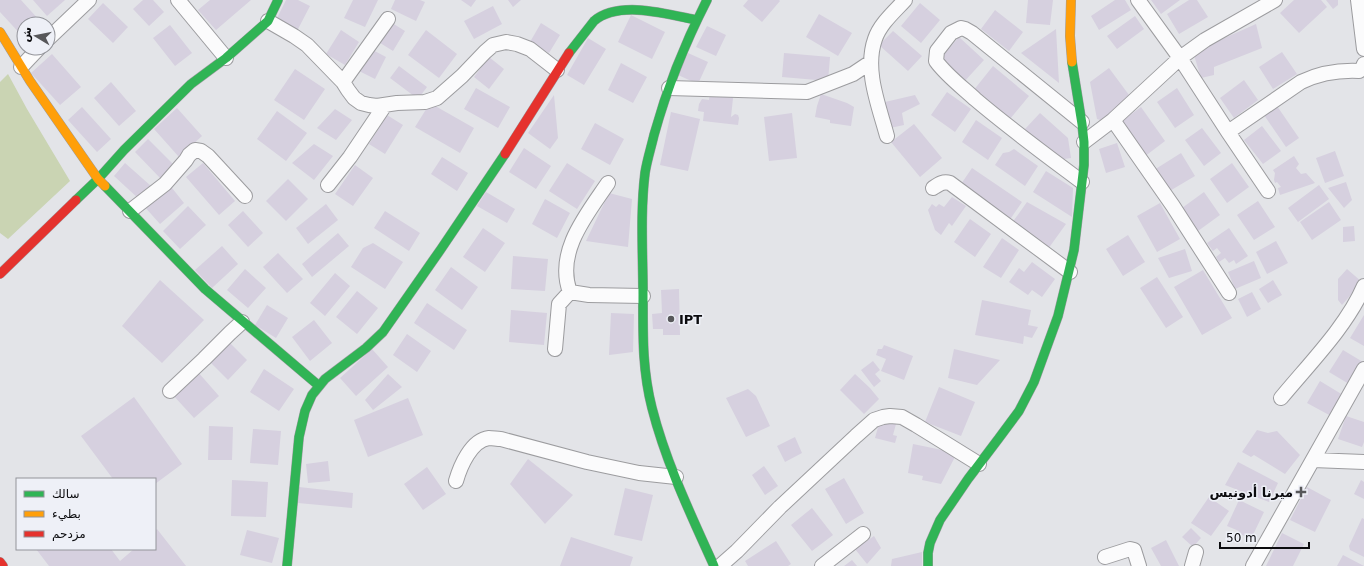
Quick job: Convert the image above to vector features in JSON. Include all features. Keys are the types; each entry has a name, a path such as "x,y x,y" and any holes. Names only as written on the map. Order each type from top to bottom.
{"street":[{"path":"56,31 89,0"},
{"path":"178,0 226,58"},
{"path":"0,274 98,179 124,150 192,84 226,58 268,21 278,0"},
{"path":"707,0 683,48 656,128 645,175 642,217 643,350 647,384 664,447 714,566"},
{"path":"887,136 874,90 871,62 875,39 886,21 905,0"},
{"path":"928,566 928,551 934,530 942,513 1008,426 1022,406 1034,384 1054,330 1070,272 1077,238 1084,142 1069,27 1071,0"},
{"path":"1138,0 1180,58 1268,191"},
{"path":"1084,142 1113,120 1180,58 1206,40 1275,0"},
{"path":"1358,0 1364,49"},
{"path":"287,566 292,491 299,436 304,410 318,385 380,336 521,129 557,70 588,27 599,16 617,8 641,6 696,20"},
{"path":"344,82 388,19"},
{"path":"268,21 307,45 344,82 354,98 360,103 369,105 425,102 437,98 462,76 485,52 494,45 506,42 530,49 557,70"},
{"path":"1082,122 972,33 965,29 960,28 951,33 937,51 936,60 938,64 968,93 998,118 1082,182"},
{"path":"0,32 21,67 63,130 98,179 205,288 242,322 318,385"},
{"path":"21,67 31,56"},
{"path":"669,88 807,92 853,74 871,62"},
{"path":"1228,132 1297,85 1312,77 1331,72 1359,70 1362,69 1364,64"},
{"path":"328,186 350,157 385,105"},
{"path":"1113,120 1173,206 1229,292"},
{"path":"130,212 165,184 195,150 201,151 208,156 245,196"},
{"path":"570,292 565,276 572,240 577,229 608,183"},
{"path":"933,188 939,183 950,183 1070,272"},
{"path":"1281,398 1344,321 1359,298 1364,286"},
{"path":"570,292 589,295 643,296"},
{"path":"555,349 559,304 570,292"},
{"path":"170,391 242,322"},
{"path":"1253,566 1364,369"},
{"path":"720,566 737,551 780,507 874,420 890,416 902,417 978,464"},
{"path":"456,481 460,468 476,443 487,438 501,439 587,462 639,473 676,477"},
{"path":"1313,460 1364,462"},
{"path":"822,566 863,534"},
{"path":"1105,557 1130,549 1134,550 1139,566"},
{"path":"1192,566 1196,552"},
{"path":"0,562 3,566"}],"green space":[{"path":"8,74 70,181 8,239 0,233 0,82"}],"building":[{"path":"0,0 21,0 35,16 16,16 16,29 0,12"},
{"path":"33,0 65,0 47,16"},
{"path":"143,0 153,0 164,12 149,26 133,9"},
{"path":"210,0 251,0 216,30 198,10"},
{"path":"286,0 298,0 310,6 297,31 276,20"},
{"path":"353,0 378,0 365,27 344,18"},
{"path":"395,0 420,0 425,2 416,21 391,9"},
{"path":"461,0 476,0 471,7"},
{"path":"508,0 521,0 513,7"},
{"path":"748,0 780,1 762,22 743,6"},
{"path":"1028,0 1053,0 1050,25 1026,23"},
{"path":"1115,0 1125,0 1131,10 1099,30 1091,16"},
{"path":"1151,0 1180,0 1161,14"},
{"path":"1189,0 1197,0 1208,17 1179,34 1167,14"},
{"path":"1294,0 1321,0 1327,7 1299,33 1280,13"},
{"path":"1326,0 1338,0 1338,5 1333,9"},
{"path":"103,3 128,27 113,43 88,19"},
{"path":"920,3 940,20 921,43 901,26"},
{"path":"493,6 502,24 474,39 464,21"},
{"path":"995,10 1023,32 1009,51 981,29"},
{"path":"819,14 852,33 838,56 806,37"},
{"path":"631,15 665,32 652,59 618,42"},
{"path":"1135,16 1144,29 1117,49 1107,36"},
{"path":"389,21 405,31 393,51 377,41"},
{"path":"541,23 560,35 549,53 530,42"},
{"path":"1256,24 1262,48 1214,67 1214,75 1201,78 1193,52"},
{"path":"170,25 192,53 175,66 153,38"},
{"path":"707,26 726,35 716,56 696,47"},
{"path":"1056,29 1059,83 1021,53"},
{"path":"341,30 359,42 345,65 326,54"},
{"path":"426,30 457,54 439,78 408,55"},
{"path":"893,31 922,56 908,71 879,45"},
{"path":"959,37 984,60 963,83 940,59"},
{"path":"588,38 606,49 584,85 567,75"},
{"path":"369,48 386,57 375,79 357,70"},
{"path":"1282,52 1297,74 1273,89 1259,67"},
{"path":"688,53 708,62 698,84 678,75"},
{"path":"784,53 830,57 828,81 782,77"},
{"path":"50,56 54,56 81,87 60,105 31,73"},
{"path":"489,57 504,69 489,89 474,77"},
{"path":"621,63 647,77 633,103 608,90"},
{"path":"399,66 427,87 418,99 390,78"},
{"path":"993,66 1029,96 1010,119 973,91"},
{"path":"1109,68 1129,95 1103,121 1097,119 1090,82"},
{"path":"295,69 325,89 304,120 274,100"},
{"path":"1244,80 1258,100 1234,118 1220,98"},
{"path":"111,82 136,111 119,126 94,98"},
{"path":"476,88 510,107 498,128 464,109"},
{"path":"1177,88 1194,115 1175,128 1157,102"},
{"path":"710,92 732,95 731,117 735,114 738,115 738,125 703,121 704,112 698,111 699,104 702,99 709,100"},
{"path":"947,92 971,109 955,132 931,115"},
{"path":"821,94 854,107 851,126 830,123 830,120 815,117"},
{"path":"554,95 558,138 550,149 528,133"},
{"path":"915,95 920,104 902,113 904,125 890,128 885,102"},
{"path":"430,103 474,128 460,153 415,127"},
{"path":"1277,106 1299,138 1286,147 1264,115"},
{"path":"82,107 111,139 97,152 68,120"},
{"path":"1141,107 1165,141 1144,157 1119,123"},
{"path":"177,108 202,136 179,157 154,129"},
{"path":"335,109 352,120 336,140 317,128"},
{"path":"277,111 307,133 286,161 257,139"},
{"path":"671,112 700,119 688,171 660,165"},
{"path":"792,113 797,158 769,161 764,117"},
{"path":"1040,113 1068,138 1071,158 1058,160 1025,129"},
{"path":"387,115 403,125 385,154 369,144"},
{"path":"976,120 1002,138 988,160 962,142"},
{"path":"595,123 624,139 610,165 581,149"},
{"path":"914,124 942,158 920,177 891,142"},
{"path":"1262,126 1281,151 1263,164 1244,140"},
{"path":"1202,128 1221,153 1204,166 1185,140"},
{"path":"148,139 175,166 161,179 135,152"},
{"path":"1117,143 1125,167 1106,173 1099,149"},
{"path":"314,144 333,156 314,180 292,163"},
{"path":"524,148 551,166 536,189 509,172"},
{"path":"1014,149 1038,166 1025,186 995,165 1003,153"},
{"path":"1335,151 1344,176 1325,183 1316,158"},
{"path":"1181,153 1195,176 1168,192 1154,170"},
{"path":"1294,156 1299,164 1296,168 1301,174 1306,173 1315,183 1280,195 1278,188 1281,187 1277,182 1275,183 1275,173 1273,170"},
{"path":"442,157 468,173 457,191 431,174"},
{"path":"125,163 151,186 139,199 114,176"},
{"path":"203,163 235,201 219,215 186,177"},
{"path":"567,163 595,181 577,209 549,191"},
{"path":"1232,163 1249,187 1227,203 1210,179"},
{"path":"355,165 373,178 353,206 335,194"},
{"path":"972,168 1022,202 1009,221 959,187"},
{"path":"1046,171 1073,188 1072,217 1033,192"},
{"path":"288,179 308,199 286,221 266,201"},
{"path":"1346,182 1352,200 1344,208 1328,188"},
{"path":"168,183 184,203 160,224 143,205"},
{"path":"1319,185 1329,199 1298,222 1288,208"},
{"path":"486,192 515,209 507,223 477,206"},
{"path":"1204,192 1220,215 1198,231 1182,208"},
{"path":"609,193 632,199 628,247 586,241"},
{"path":"952,197 966,206 952,226 949,223 941,235 935,230 928,210 932,204 936,207 939,204 944,207"},
{"path":"545,199 570,213 557,238 532,224"},
{"path":"1258,201 1275,227 1254,240 1237,215"},
{"path":"1027,202 1066,224 1048,249 1012,223"},
{"path":"1329,202 1341,220 1312,240 1300,222"},
{"path":"1160,203 1180,239 1157,252 1137,216"},
{"path":"326,204 338,220 308,244 296,228"},
{"path":"188,206 206,225 180,249 163,231"},
{"path":"243,211 263,233 248,247 228,225"},
{"path":"385,211 420,233 409,251 374,228"},
{"path":"970,219 991,234 975,257 954,242"},
{"path":"1354,226 1355,241 1343,242 1343,227"},
{"path":"483,228 505,243 485,272 463,257"},
{"path":"1229,228 1248,256 1236,264 1234,260 1229,263 1225,258 1219,262 1216,257 1221,253 1217,248 1213,251 1207,243"},
{"path":"338,233 349,246 312,277 302,264"},
{"path":"1128,235 1145,262 1123,276 1106,249"},
{"path":"1002,238 1019,250 1001,278 983,267"},
{"path":"1276,241 1288,263 1267,274 1256,252"},
{"path":"373,243 403,262 385,289 351,267 363,248"},
{"path":"222,246 238,264 212,288 195,270"},
{"path":"1185,249 1192,271 1169,278 1158,258"},
{"path":"278,253 303,279 287,293 263,267"},
{"path":"513,256 548,259 545,291 511,289"},
{"path":"1254,261 1261,278 1235,289 1228,272"},
{"path":"1032,262 1055,279 1042,297 1032,290 1028,295 1009,282 1019,268 1024,272"},
{"path":"451,267 478,287 462,310 435,290"},
{"path":"245,269 266,288 248,308 227,290"},
{"path":"1347,269 1362,282 1342,305 1338,300 1338,279"},
{"path":"1203,270 1232,318 1202,335 1174,287"},
{"path":"335,273 350,286 325,316 310,303"},
{"path":"1157,277 1183,317 1166,328 1140,288"},
{"path":"160,280 204,320 162,363 122,326"},
{"path":"1273,280 1282,295 1268,303 1259,289"},
{"path":"679,289 680,335 663,335 663,329 653,329 652,314 662,313 661,290"},
{"path":"357,291 378,308 357,334 336,317"},
{"path":"1252,292 1261,309 1247,317 1238,299"},
{"path":"982,300 1031,310 1028,325 1038,327 1032,338 1024,336 1023,344 975,335"},
{"path":"427,303 467,330 454,350 414,323"},
{"path":"267,305 288,318 276,338 255,325"},
{"path":"511,310 547,313 544,345 509,342"},
{"path":"611,313 634,314 633,352 609,355"},
{"path":"1364,315 1364,346 1350,338"},
{"path":"314,320 332,343 310,361 292,337"},
{"path":"407,334 431,351 417,372 393,355"},
{"path":"229,342 247,360 228,380 210,362"},
{"path":"884,345 913,356 904,380 881,371 886,359 876,355 878,349 882,349"},
{"path":"372,349 388,367 356,396 340,378"},
{"path":"954,349 1000,360 977,385 948,378"},
{"path":"1343,350 1363,362 1349,384 1329,372"},
{"path":"873,361 880,370 875,374 881,381 874,387 861,370"},
{"path":"264,369 294,389 279,411 250,392"},
{"path":"197,371 219,396 194,418 172,394"},
{"path":"388,374 402,387 373,410 365,400"},
{"path":"855,374 879,399 864,414 840,390"},
{"path":"1320,381 1343,395 1331,416 1307,403"},
{"path":"939,387 975,402 961,436 925,422"},
{"path":"748,389 756,396 770,426 746,437 726,398"},
{"path":"134,397 182,464 156,483 156,478 112,478 81,436"},
{"path":"408,398 423,435 368,457 354,420"},
{"path":"1346,416 1364,422 1364,442 1362,447 1338,439"},
{"path":"880,420 896,424 893,435 897,436 895,443 875,438"},
{"path":"209,426 233,427 232,460 208,460"},
{"path":"253,429 281,431 278,465 250,463"},
{"path":"1257,430 1268,433 1277,431 1300,455 1285,474 1254,455 1251,457 1242,452"},
{"path":"795,437 802,453 785,462 777,446"},
{"path":"913,444 957,453 941,484 922,480 923,476 908,473"},
{"path":"528,459 573,495 545,524 510,484"},
{"path":"328,461 330,481 308,483 306,464"},
{"path":"1238,462 1278,483 1269,502 1225,485"},
{"path":"764,466 778,486 765,495 752,475"},
{"path":"427,467 446,494 423,510 404,484"},
{"path":"844,478 864,513 846,524 825,489"},
{"path":"232,480 268,482 266,517 231,516"},
{"path":"1361,480 1364,482 1364,499 1354,494"},
{"path":"299,487 353,493 352,508 298,503"},
{"path":"1307,487 1331,500 1315,532 1290,520"},
{"path":"625,488 653,495 642,541 614,535"},
{"path":"1209,497 1229,511 1211,536 1191,523"},
{"path":"1239,500 1264,512 1251,539 1238,533 1239,531 1227,526"},
{"path":"812,508 833,535 812,551 791,525"},
{"path":"1362,518 1364,519 1364,557 1350,550 1349,546"},
{"path":"1191,528 1201,538 1193,547 1182,537"},
{"path":"157,529 186,566 49,566 37,550 112,550 120,561 133,550 156,550"},
{"path":"247,530 279,538 272,563 240,555"},
{"path":"1282,533 1304,544 1293,566 1266,566"},
{"path":"874,536 881,548 867,564 855,549"},
{"path":"571,537 633,557 630,566 560,566"},
{"path":"1166,540 1179,566 1161,566 1151,548"},
{"path":"776,541 791,564 788,566 748,566 745,561"},
{"path":"922,552 922,566 891,566 892,559"},
{"path":"1343,555 1364,566 1337,566"},
{"path":"852,560 857,566 844,566"}],"traffic: fast":[{"path":"76,200 191,84 226,58 268,21 278,0"},
{"path":"707,0 684,49 671,83 659,117 646,168 643,188 642,219 643,323 646,379 652,408 664,449 714,566"},
{"path":"569,53 594,21 604,15 616,11 644,10 696,20"},
{"path":"928,566 930,543 940,520 968,479 1019,411 1034,382 1058,316 1074,250 1084,165 1082,124 1072,62"},
{"path":"287,566 299,437 305,411 312,395 325,379 366,348 383,332 505,154"},
{"path":"105,186 205,289 318,385"}],"traffic: slow":[{"path":"1071,0 1070,36 1072,62"},
{"path":"0,32 30,81 98,179 105,186"}],"traffic: jam":[{"path":"505,154 569,53"},
{"path":"0,274 76,200"},
{"path":"0,562 3,566"}],"place":[{"name":"IPT","path":"671,319"},
{"name":"ميرنا أدونيس","path":"1301,492"}]}
